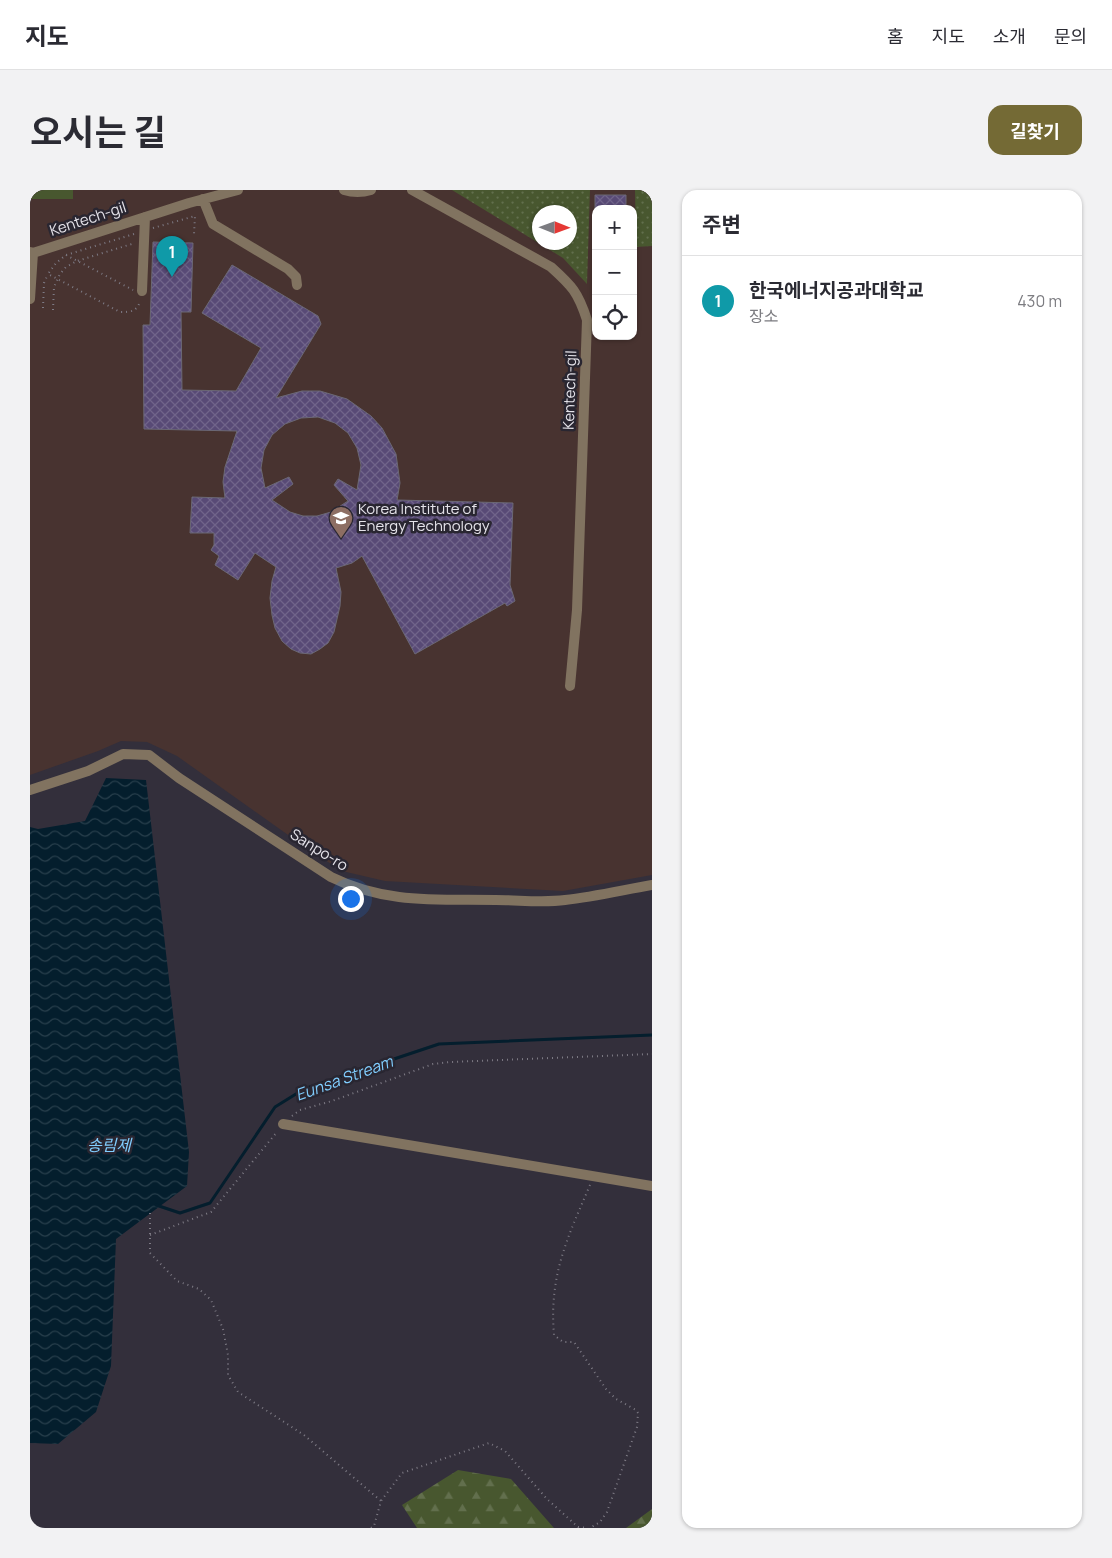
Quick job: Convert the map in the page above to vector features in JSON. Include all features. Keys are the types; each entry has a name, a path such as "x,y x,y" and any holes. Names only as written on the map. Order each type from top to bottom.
{"street":[{"name":"Kentech-gil","path":"30,300 32,252 238,190"},
{"path":"344,190 353,193 371,190"},
{"name":"Kentech-gil","path":"412,190 551,267 568,282 580,298 585,312 587,329 577,610 570,686"},
{"path":"203,199 213,224 288,269 296,278 296,285"},
{"path":"142,293 144,217"},
{"name":"Sanpo-ro","path":"30,790 88,771 123,754 149,755 179,778 331,877 349,886 382,895 424,899 564,900 652,885"},
{"path":"283,1124 652,1186"}],"path":[{"path":"148,230 195,216 194,234"},
{"path":"43,308 44,283 56,263 66,255 140,232"},
{"path":"52,310 54,287 57,279 66,267 77,261 137,242"},
{"path":"48,274 120,312 132,312 138,307 142,293 66,255"},
{"path":"150,1235 211,1212 283,1124 300,1110 332,1101 433,1064 652,1054"},
{"path":"371,1528 374,1526 381,1501 402,1472 489,1443 505,1451 547,1499 578,1527 589,1528 600,1522 607,1512 637,1427 638,1413 616,1399 606,1389 574,1342 563,1342 554,1335 552,1306 561,1256 594,1175"},
{"path":"150,1213 150,1253 177,1281 199,1289 211,1300 223,1329 228,1355 228,1375 238,1392 304,1436 381,1501"}],"shaded area":[{"name":"Korea Institute of Energy Technology","path":"30,190 652,190 652,875 563,891 385,881 342,871 177,756 147,742 121,741 30,775"}],"green space":[{"path":"30,190 73,190 73,199 30,199"},
{"path":"452,190 590,190 587,284 563,258 550,250 577,250 577,205 532,205 532,239"},
{"path":"635,190 652,190 652,246 637,247 637,205 635,205"},
{"path":"458,1470 511,1479 554,1528 417,1528 402,1505"},
{"path":"652,1509 652,1528 626,1528"}],"water":[{"name":"송림제","path":"106,778 146,780 189,1152 187,1186 116,1239 111,1366 96,1412 58,1444 30,1443 30,827 38,829 85,821"}],"building":[{"path":"595,195 626,195 626,205 595,205"},
{"path":"153,242 193,243 191,312 181,312 182,390 236,391 261,348 202,313 232,265 318,316 321,324 276,398 302,391 320,391 347,399 371,416 382,428 396,454 400,483 397,500 513,503 510,585 515,601 507,606 505,603 415,654 362,556 352,563 336,568 341,592 340,606 334,632 328,643 311,654 300,653 291,649 282,641 275,628 272,615 270,598 276,567 255,553 238,580 215,565 219,556 211,550 214,545 214,533 190,533 192,497 225,498 223,482 225,467 237,431 144,429 143,325 150,325","holes":["318,417 335,423 348,433 357,448 361,465 357,490 338,479 334,485 348,501 331,512 317,516 303,516 290,512 272,500 293,484 289,477 265,488 261,468 264,450 272,435 285,424 301,418"]}],"waterway":[{"name":"Eunsa Stream","path":"156,1205 180,1213 210,1203 275,1107 304,1089 439,1044 652,1035"}],"place":[{"name":"한국에너지공과대학교","path":"172,277"},
{"name":"Korea Institute of Energy Technology","path":"341,539"}]}
